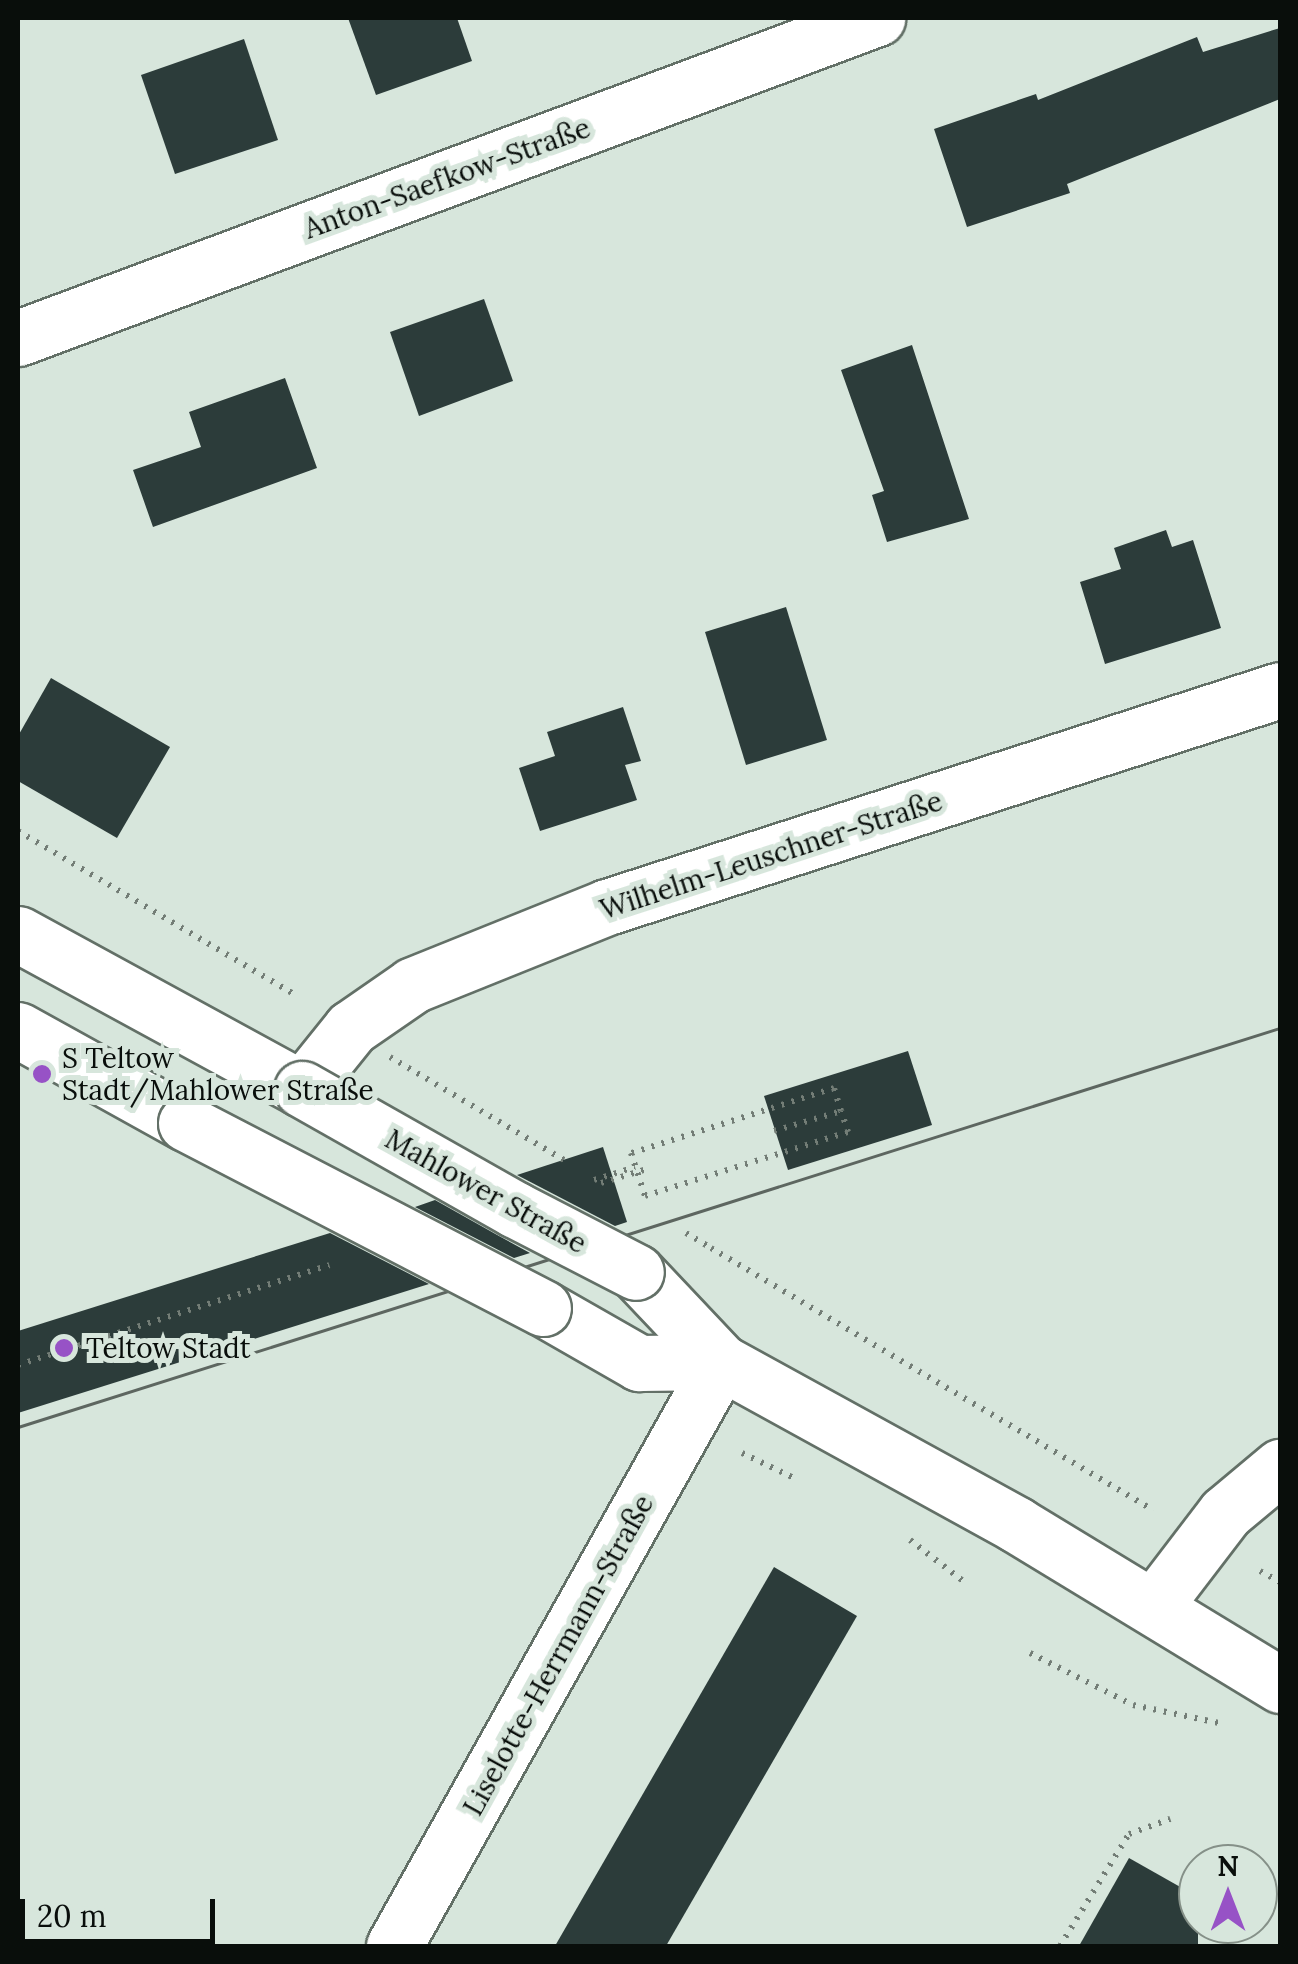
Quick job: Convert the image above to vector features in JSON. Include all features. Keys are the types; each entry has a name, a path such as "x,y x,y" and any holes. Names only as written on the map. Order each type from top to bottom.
{"street":[{"name":"Anton-Saefkow-Straße","path":"18,338 864,20"},
{"name":"Wilhelm-Leuschner-Straße","path":"302,1089 371,1042 413,985 607,907 1280,690"},
{"name":"Mahlower Straße","path":"18,934 514,1209 636,1272 721,1362 1154,1606 1280,1685"},
{"path":"18,1030 639,1363 721,1362"},
{"name":"Liselotte-Herrmann-Straße","path":"394,1946 721,1362"},
{"path":"1154,1606 1224,1513 1280,1467"}],"path":[{"path":"18,831 569,1164"},
{"path":"834,1088 841,1111 848,1132 645,1196 630,1153 834,1088"},
{"path":"774,1131 841,1111"},
{"path":"602,1183 644,1170"},
{"path":"585,1174 617,1192"},
{"path":"680,1230 1280,1582"},
{"path":"683,1432 725,1445 800,1480"},
{"path":"899,1532 962,1580"},
{"path":"1030,1653 1132,1705 1224,1724"},
{"path":"1060,1946 1128,1834 1170,1818"}],"building":[{"path":"348,18 457,18 472,61 376,95"},
{"path":"1280,28 1280,99 1067,184 1070,193 967,227 934,129 1036,94 1038,100 1197,37 1203,52"},
{"path":"244,39 278,140 175,174 141,75"},
{"path":"484,299 513,381 419,416 390,332"},
{"path":"912,345 969,519 887,542 872,495 884,491 841,370"},
{"path":"285,378 317,468 153,527 133,470 201,447 189,412"},
{"path":"1166,530 1172,547 1193,540 1221,628 1105,664 1080,582 1121,569 1114,548"},
{"path":"786,607 827,740 746,765 705,632"},
{"path":"51,678 170,747 117,838 18,781 18,736"},
{"path":"623,707 641,761 625,765 637,800 540,831 519,768 555,756 547,732"},
{"path":"908,1051 932,1125 788,1170 764,1096"},
{"path":"603,1147 627,1222 615,1226 517,1175"},
{"path":"435,1200 530,1253 514,1258 415,1207"},
{"path":"330,1233 429,1284 18,1413 18,1331"},
{"path":"774,1567 857,1616 666,1946 555,1946"},
{"path":"1129,1858 1178,1886 1178,1944 1198,1944 1198,1946 1079,1946"}],"tram line":[{"path":"18,1427 1280,1028"}],"place":[{"name":"S Teltow Stadt/Mahlower Straße","path":"42,1074"},
{"name":"Teltow Stadt","path":"64,1348"}]}
